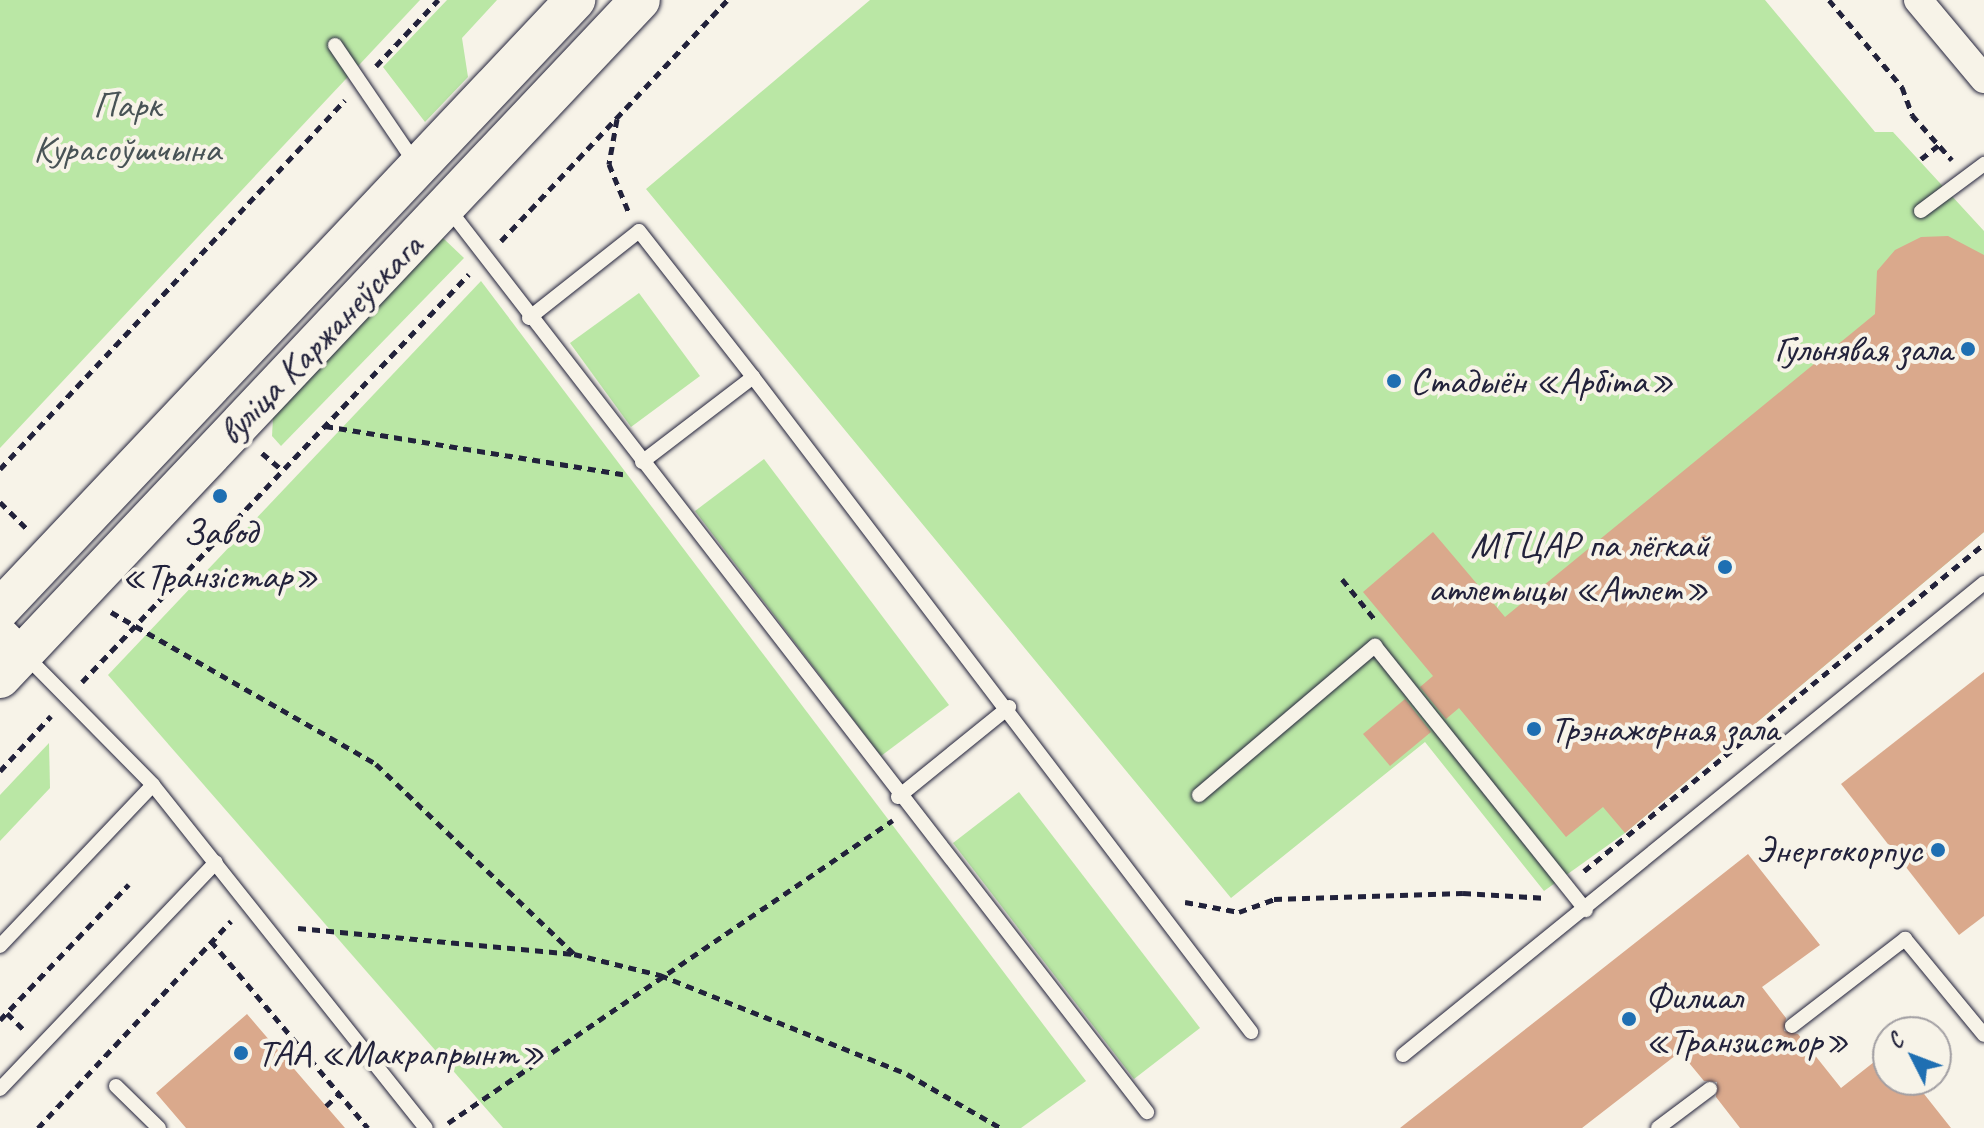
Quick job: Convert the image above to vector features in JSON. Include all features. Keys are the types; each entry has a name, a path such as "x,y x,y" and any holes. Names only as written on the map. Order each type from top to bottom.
{"main road":[{"name":"вуліца Каржанеўскага","path":"0,609 575,0"},
{"name":"вуліца Каржанеўскага","path":"8,654 447,207 640,0"}],"street":[{"path":"1918,0 1984,79"},
{"path":"419,167 447,207"}],"lane":[{"path":"335,45 357,86 419,167"},
{"path":"1921,211 1984,164"},
{"path":"447,207 903,803 1147,1112"},
{"path":"529,318 639,231 1009,707 1251,1032"},
{"path":"642,462 753,377"},
{"path":"1403,1055 1586,910 1984,583"},
{"path":"1199,795 1375,646 1568,883 1586,910"},
{"path":"8,654 153,785 426,1128"},
{"path":"903,803 1009,707"},
{"path":"0,946 153,785"},
{"path":"0,1089 216,862"},
{"path":"1792,1026 1905,939 1979,1017 1984,1035"},
{"path":"116,1086 159,1128"},
{"path":"1658,1128 1710,1089"}],"path":[{"path":"0,469 438,0"},
{"path":"133,627 727,0"},
{"path":"1829,0 1902,87 1912,115 1967,177"},
{"path":"617,119 609,164 639,231"},
{"path":"1921,159 1939,145"},
{"path":"324,425 655,479"},
{"path":"0,502 38,540"},
{"path":"1152,900 1239,912 1274,899 1463,893 1547,898 1984,544"},
{"path":"109,611 376,764 574,954"},
{"path":"441,1128 903,803"},
{"path":"0,1020 129,884"},
{"path":"38,1128 246,904"},
{"path":"261,924 574,954 660,975 907,1074 1001,1128"},
{"path":"211,941 368,1128"},
{"path":"326,1106 339,1094"}],"green space":[{"name":"Парк Курасоўшчына","path":"0,0 420,0 0,448"},
{"path":"447,0 497,0 462,38 468,77 425,122 383,67"},
{"name":"Стадыён «Арбіта»","path":"870,0 1765,0 1875,132 1893,132 1984,231 1984,532 1625,833 1544,891 1425,742 1231,898 646,189"},
{"path":"443,238 464,258 281,446 272,436 273,418"},
{"path":"481,281 1086,1081 1021,1128 503,1128 108,675"},
{"path":"639,293 700,376 631,427 570,343"},
{"path":"764,459 949,705 881,756 695,511"},
{"path":"49,743 50,788 0,841 0,795"},
{"path":"1019,792 1200,1028 1134,1079 953,843"}],"building":[{"path":"1948,236 1984,255 1984,532 1625,833 1603,807 1566,837 1459,708 1446,719 1420,687 1433,676 1363,592 1433,532 1505,617 1875,314 1877,271 1895,250 1921,237"},
{"name":"Энергокорпус","path":"1984,672 1984,916 1959,935 1841,784"},
{"path":"1405,699 1431,732 1390,766 1363,734"},
{"name":"Филиал «Транзистор»","path":"1748,854 1820,945 1762,987 1786,1018 1784,1031 1798,1034 1841,1088 1872,1064 1872,1096 1926,1096 1951,1128 1740,1128 1716,1097 1717,1082 1704,1081 1680,1052 1582,1128 1400,1128"},
{"name":"ТАА «Макрапрынт»","path":"247,1014 345,1128 186,1128 156,1093"}],"place":[{"name":"Гульнявая зала","path":"1968,349"},
{"name":"Стадыён «Арбіта»","path":"1394,381"},
{"name":"Завод «Транзістар»","path":"220,496"},
{"name":"МГЦАР па лёгкай атлетыцы «Атлет»","path":"1725,567"},
{"name":"Трэнажорная зала","path":"1534,729"},
{"name":"Энергокорпус","path":"1938,850"},
{"name":"Филиал «Транзистор»","path":"1629,1019"},
{"name":"ТАА «Макрапрынт»","path":"241,1053"}]}
